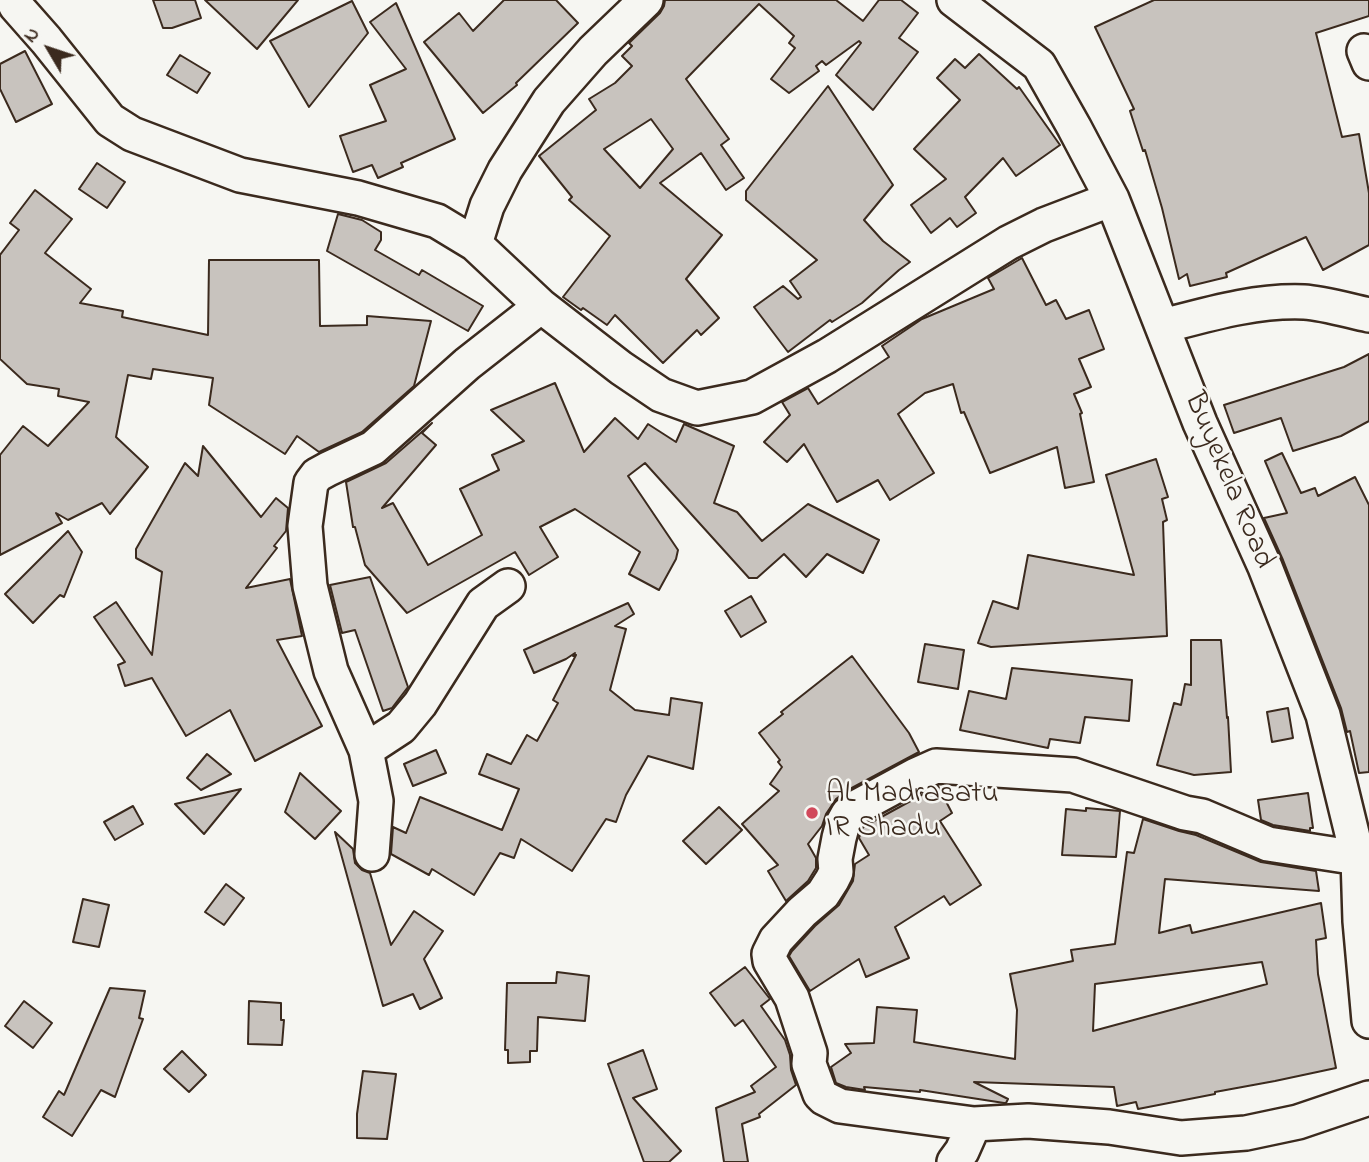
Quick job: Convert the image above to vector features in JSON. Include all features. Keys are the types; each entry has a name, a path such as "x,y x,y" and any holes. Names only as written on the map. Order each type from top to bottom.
{"street":[{"path":"13,0 110,120 132,134 240,176 358,198 437,221 475,244 541,306 621,369 661,396 697,408 752,397 827,356 1008,243 1044,225 1112,199"},
{"path":"475,244 487,206 505,170 549,101 593,51 646,0"},
{"name":"Buyekela Road","path":"954,0 1039,65 1074,127 1112,199 1200,423 1265,567 1323,715 1363,857 1360,921 1369,1021"},
{"path":"1163,326 1210,313 1259,305 1306,302 1369,315"},
{"path":"372,854 376,801 366,750 331,671 310,586 305,526 311,483 317,475 373,447 467,364 541,306"},
{"path":"366,750 401,727 420,704 483,604 508,586"},
{"path":"1363,857 1268,844 1202,816 1185,813 1073,775 936,766 848,814 843,823 835,859 836,872 832,880 823,894 776,940 769,954 770,961 792,998 810,1053 809,1064 820,1094 839,1106 974,1124 1028,1121 1109,1127 1181,1138 1246,1133 1285,1125 1369,1098"},
{"path":"954,1162 974,1124"}],"building":[{"path":"153,0 195,0 201,18 172,28 163,28"},
{"path":"205,0 298,0 257,49"},
{"path":"504,0 556,0 578,23 516,83 517,85 483,113 424,42 459,13 473,31"},
{"path":"665,0 836,0 863,21 879,0 901,0 918,13 899,38 918,52 873,110 836,75 861,43 859,41 826,65 822,61 816,66 819,71 789,93 771,79 795,48 789,43 794,36 759,4 686,79 729,139 721,145 744,178 726,190 701,153 660,183 722,235 686,279 719,318 701,335 697,330 663,363 615,315 607,325 563,297 610,236 569,200 572,197 539,156 596,110 589,99 615,83 632,66 622,56 632,46 629,43 664,6","holes":["651,119 673,149 640,188 604,149"]},
{"path":"1154,0 1369,0 1369,16 1316,33 1342,137 1359,134 1369,193 1369,245 1323,270 1306,237 1226,273 1227,277 1190,286 1187,274 1179,279 1162,208 1130,111 1134,109 1095,27"},
{"path":"352,1 368,33 309,107 270,41"},
{"path":"396,3 455,139 401,163 403,167 378,178 372,165 353,172 340,136 386,121 370,85 406,69 370,22"},
{"path":"25,51 52,104 16,122 0,89 0,64"},
{"path":"979,54 1017,89 1019,87 1060,145 1016,176 1003,158 965,197 976,213 957,227 950,218 931,233 911,205 946,179 914,149 960,100 937,78 955,59 965,68"},
{"path":"180,55 210,73 197,93 167,75"},
{"path":"828,86 893,185 864,220 883,241 910,262 862,303 832,322 830,320 788,352 754,307 783,286 798,299 801,297 790,281 817,260 746,200 746,191"},
{"path":"97,163 125,182 107,208 79,189"},
{"path":"35,190 72,219 45,253 91,289 80,303 123,311 122,317 208,335 209,260 319,260 320,326 367,325 367,316 431,321 414,386 362,432 319,452 297,436 285,454 209,405 213,378 153,369 151,379 128,375 116,437 148,467 110,514 102,503 68,520 56,513 62,523 0,555 0,455 23,426 48,446 89,402 58,396 59,389 27,384 0,359 0,255 19,230 10,223"},
{"path":"338,214 362,220 381,232 381,240 375,250 419,275 422,270 483,306 468,331 327,251"},
{"path":"1022,258 1046,305 1056,300 1066,319 1089,310 1104,349 1079,359 1091,387 1074,394 1082,413 1080,414 1094,482 1065,488 1057,447 990,473 964,412 961,413 953,384 925,393 898,414 934,473 890,500 878,480 837,502 804,444 787,462 764,442 790,415 782,402 808,388 818,404 889,357 882,346 922,319 994,289 988,278"},
{"path":"1369,354 1369,421 1341,436 1293,451 1281,418 1234,433 1224,405 1344,367"},
{"path":"555,383 584,452 615,418 638,439 648,424 676,442 684,424 734,446 714,503 737,512 762,541 808,504 879,540 863,573 827,554 806,577 784,554 757,578 749,578 645,463 628,476 678,550 659,590 629,574 640,552 575,509 540,527 558,557 529,575 515,552 407,613 365,565 353,527 346,482 386,463 432,423 422,433 436,445 382,508 393,503 428,565 482,535 460,489 499,470 492,455 524,441 491,410"},
{"path":"203,446 261,517 276,498 288,508 286,531 274,546 277,548 246,588 290,579 302,636 277,640 322,726 255,761 230,710 186,736 152,678 125,686 118,665 125,662 94,617 116,602 152,655 162,572 136,558 136,549 185,463 198,476"},
{"path":"1282,453 1301,493 1315,488 1318,496 1355,477 1369,505 1369,772 1359,773 1350,731 1347,732 1341,708 1264,518 1287,513 1265,461"},
{"path":"1156,459 1168,497 1162,499 1167,520 1163,522 1167,636 991,647 978,643 993,601 1018,609 1028,555 1134,575 1106,475"},
{"path":"68,531 82,552 64,597 60,595 33,623 5,594"},
{"path":"370,577 408,687 392,708 383,711 355,630 342,633 330,585"},
{"path":"751,596 766,622 741,637 725,611"},
{"path":"628,603 634,614 615,626 626,629 610,690 635,710 669,715 671,698 702,703 693,769 648,756 626,795 616,822 606,819 572,871 521,839 514,858 500,853 474,895 432,869 429,875 391,854 393,827 406,833 420,797 502,830 519,789 479,774 487,754 511,764 527,735 537,741 558,703 553,700 576,655 573,656 575,653 534,673 524,650"},
{"path":"1191,640 1221,640 1231,772 1194,775 1157,765 1174,703 1181,705 1185,684 1191,685"},
{"path":"925,644 964,650 958,689 918,682"},
{"path":"852,656 909,733 919,752 836,799 822,826 808,844 816,858 816,868 808,881 786,901 768,871 778,865 742,824 779,791 770,784 782,767 778,762 780,760 759,733 783,714 781,712"},
{"path":"1012,668 1132,680 1129,721 1085,717 1080,743 1050,739 1048,748 960,730 969,691 1006,699"},
{"path":"1288,708 1293,738 1272,742 1267,712"},
{"path":"436,750 446,773 413,786 404,764"},
{"path":"207,754 231,774 201,790 187,778"},
{"path":"300,773 341,811 315,839 285,812"},
{"path":"938,786 952,813 940,821 981,885 950,905 944,896 895,927 909,958 866,977 859,959 810,991 789,956 815,926 839,905 853,881 855,864 869,855 859,838 863,827"},
{"path":"241,789 204,834 175,804"},
{"path":"1308,793 1313,828 1310,828 1310,831 1273,825 1261,820 1258,800"},
{"path":"133,806 143,824 115,840 104,822"},
{"path":"719,807 742,830 706,864 683,841"},
{"path":"1086,808 1120,811 1116,857 1062,855 1066,809 1086,811"},
{"path":"1143,819 1196,835 1261,862 1316,871 1319,891 1165,879 1159,933 1190,925 1192,933 1321,903 1326,938 1316,940 1318,974 1336,1068 1138,1109 1136,1102 1117,1106 1114,1087 974,1082 1008,1099 1004,1103 920,1090 864,1087 865,1090 836,1083 831,1067 851,1053 845,1044 874,1043 877,1007 917,1010 914,1042 1015,1059 1017,1010 1010,974 1073,961 1071,950 1115,944 1127,852 1134,853","holes":["1262,962 1267,984 1093,1031 1095,984"]},
{"path":"335,832 353,849 355,863 370,873 391,945 414,911 443,931 424,959 442,998 420,1009 413,994 383,1006"},
{"path":"226,884 244,898 224,925 205,912"},
{"path":"83,899 109,905 99,947 73,942"},
{"path":"745,967 770,999 761,1006 785,1040 796,1085 759,1114 760,1117 742,1124 748,1162 724,1162 716,1108 755,1092 751,1086 776,1067 743,1020 735,1026 710,993"},
{"path":"557,972 589,976 585,1021 538,1017 537,1051 530,1051 530,1062 508,1063 508,1050 505,1050 507,983 556,983"},
{"path":"110,988 145,991 139,1018 143,1019 115,1097 101,1090 72,1136 43,1117 59,1091 64,1095"},
{"path":"24,1001 52,1023 33,1048 5,1026"},
{"path":"249,1001 281,1003 281,1020 284,1020 282,1045 248,1044"},
{"path":"643,1050 657,1089 633,1098 681,1151 669,1162 644,1162 608,1064"},
{"path":"182,1051 206,1075 189,1092 164,1069"},
{"path":"363,1071 396,1074 387,1139 357,1138 357,1114"}],"place":[{"name":"AL Madrasatu IR Shadu","path":"812,813"}]}
